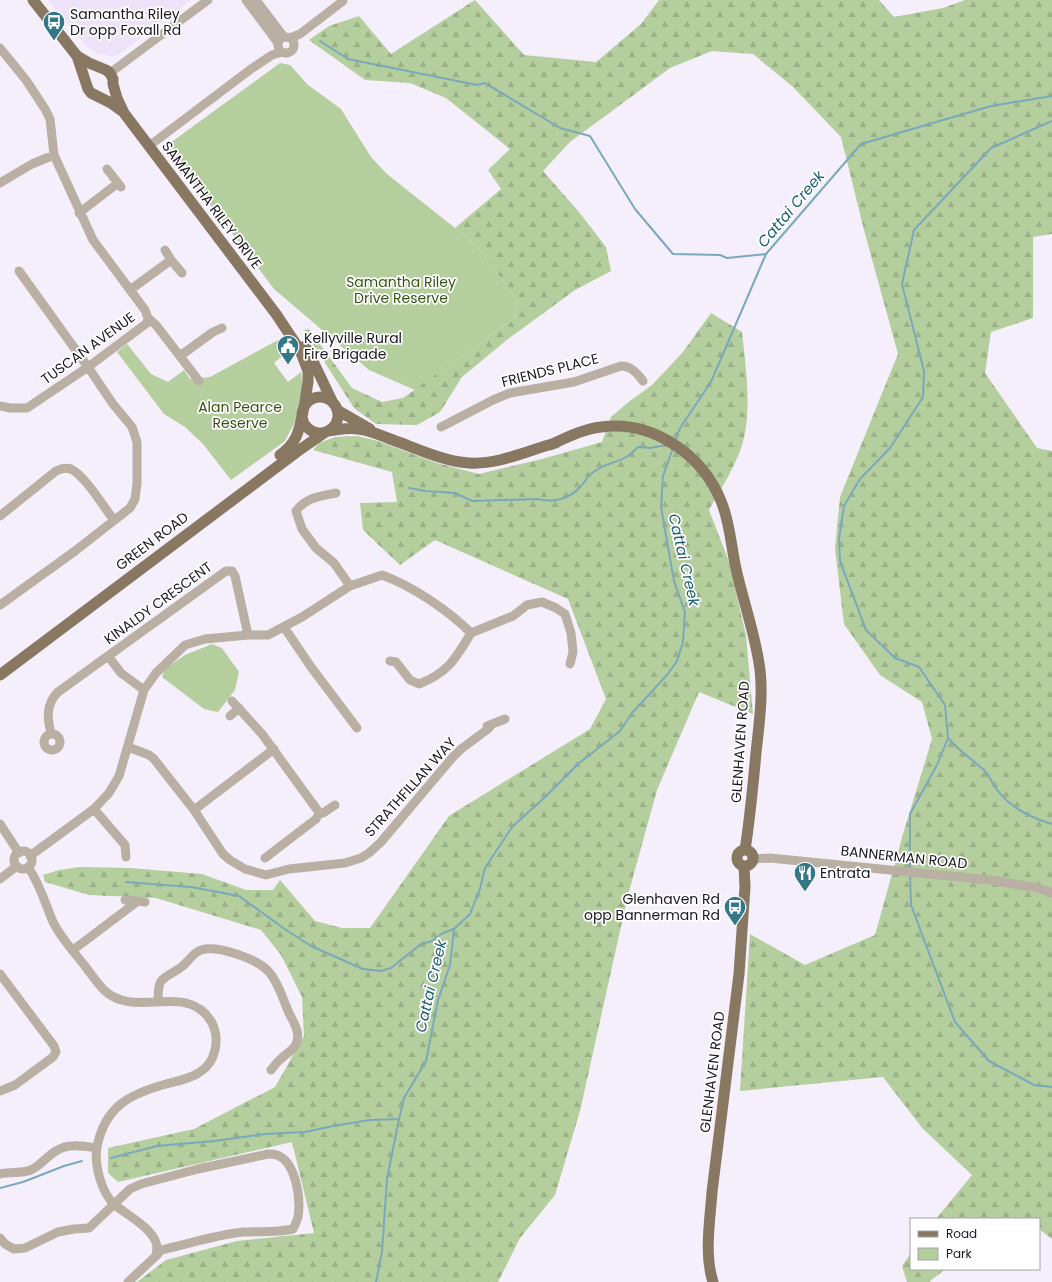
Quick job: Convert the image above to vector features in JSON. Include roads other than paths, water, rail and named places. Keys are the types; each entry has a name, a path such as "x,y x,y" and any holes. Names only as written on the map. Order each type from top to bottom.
{"main road":[{"name":"SAMANTHA RILEY DRIVE","path":"33,0 77,56 105,70 113,79 117,98 124,113 276,314 300,350 308,371 304,410"},
{"name":"SAMANTHA RILEY DRIVE","path":"77,56 88,89 124,113"},
{"path":"85,80 89,72 95,68 105,70"},
{"path":"95,95 107,93 113,84"},
{"name":"SAMANTHA RILEY DRIVE","path":"276,314 293,331 307,349 335,406"},
{"path":"326,398 335,406 338,416 337,422 333,428 326,432 317,433 308,427 303,418 304,410 311,400 326,398"},
{"name":"GLENHAVEN ROAD","path":"335,406 379,434"},
{"name":"GREEN ROAD","path":"0,666 288,450 297,436 304,410"},
{"name":"GLENHAVEN ROAD","path":"326,432 350,428 359,429 379,434 427,453 468,463 482,463 550,445 588,429 602,426 620,426 641,433 660,436 684,455 706,484 715,502 731,544 754,636 761,684 749,822 745,850 739,852 737,856 739,863 748,862 739,974 709,1225 709,1262 713,1282"},
{"name":"GREEN ROAD","path":"0,675 291,455 326,432"}],"street":[{"path":"105,70 208,0"},
{"path":"246,0 284,43"},
{"path":"256,0 284,43"},
{"path":"149,146 251,69 272,55 284,43 300,34 344,1"},
{"name":"TUSCAN AVENUE","path":"0,48 26,80 46,109 50,120 54,155 79,213 93,240 146,310 148,318 147,322 88,367 27,408 10,408 0,406"},
{"path":"0,183 32,164 54,155"},
{"path":"79,213 120,186 107,169"},
{"path":"165,250 182,273"},
{"path":"130,290 171,260"},
{"path":"0,606 75,551 130,508 135,499 137,442 132,427 113,404 19,271"},
{"path":"148,318 156,325 199,381"},
{"path":"180,356 213,332 222,328"},
{"name":"FRIENDS PLACE","path":"441,427 493,400 510,393 574,382 621,366 632,368 642,381"},
{"path":"0,516 56,471 61,468 70,468 81,477 114,520"},
{"path":"336,493 313,498 301,504 296,511 302,529 316,548 334,563 350,586"},
{"name":"KINALDY CRESCENT","path":"144,690 121,673 108,656 226,571 232,571 235,576 248,635"},
{"path":"30,856 104,800 119,776 144,690 156,673 185,645 205,639 248,635 268,635 302,617 350,586 382,575 408,586 457,619 470,633"},
{"path":"390,661 396,662 410,680 419,684 438,676 444,671 460,652 470,633 513,616 527,605 542,602 565,614 571,633 573,652 570,664"},
{"path":"284,627 311,667 357,728"},
{"path":"51,733 48,720 48,711 55,695 108,656"},
{"path":"232,700 274,749 317,807 319,814"},
{"path":"230,716 239,708"},
{"name":"STRATHFILLAN WAY","path":"128,746 149,755 154,759 194,810 223,854 245,869 266,875 288,869 345,863 361,858 369,853 381,842 461,749 488,729 492,724 505,719"},
{"path":"194,810 274,749"},
{"path":"265,858 316,819 319,814 335,805"},
{"path":"94,809 125,845 126,857"},
{"path":"0,824 19,853"},
{"path":"25,852 30,856 32,863 28,867 20,869 17,866 15,858 19,853 25,852"},
{"name":"BANNERMAN ROAD","path":"748,862 770,858 990,880 1038,888 1052,893"},
{"path":"0,879 17,866"},
{"path":"28,867 36,880 54,923 72,950 111,997 123,1002 189,1003 200,1008 207,1014 213,1024 216,1036 215,1049 212,1060 204,1070 195,1076 133,1095 121,1103 111,1114 101,1130 97,1148 97,1170 108,1196 114,1204 144,1226 150,1233 157,1247 156,1256"},
{"path":"72,950 142,901 125,900"},
{"path":"158,1002 158,985 164,978 184,965 191,957 201,950 212,949 223,951 255,961 268,971 274,980 298,1033 296,1045 281,1058 271,1070"},
{"path":"0,974 54,1046 56,1052 52,1057 15,1085 0,1091"},
{"path":"0,1174 29,1171 37,1167 57,1150 66,1147 84,1146 97,1148"},
{"path":"0,1238 5,1244 14,1249 25,1248 58,1232 89,1228 130,1189 141,1184 198,1169 268,1154 276,1154 284,1159 295,1179 298,1219 293,1229 283,1231 243,1232 219,1236 161,1250 128,1282"}],"waterway":[{"path":"320,41 348,59 477,85 485,83 560,128 590,136 635,209 673,254 720,255 727,258 766,254"},
{"name":"Cattai Creek","path":"675,442 680,428 711,382 766,254 861,144 991,106 1052,96"},
{"path":"910,870 910,814 938,763 948,738 945,705 919,667 895,658 866,630 840,561 839,539 844,506 860,479 890,448 923,397 924,371 902,284 914,230 991,148 1052,121"},
{"path":"409,488 425,491 455,493 472,501 561,499 576,491 596,470 628,456 638,447 650,448 666,445"},
{"name":"Cattai Creek","path":"376,1282 382,1252 387,1179 399,1119 404,1098 426,1061 438,1000 450,965 454,929 470,914 480,889 485,868 512,827 578,764 620,731 632,713 667,675 677,661 683,642 685,612 674,581 661,507 663,476 673,448"},
{"path":"948,738 985,771 996,789 1009,802 1022,812 1052,824"},
{"path":"910,874 911,905 955,1022 989,1061 1034,1085 1052,1087"},
{"path":"126,882 191,887 239,896 311,946 363,969 381,971 391,968 421,944 432,941 443,933 454,929"},
{"path":"111,1158 157,1146 214,1141 265,1134 305,1132 370,1120 399,1119"},
{"path":"0,1188 23,1182 64,1166 82,1161"}],"place":[{"name":"Samantha Riley Dr opp Foxall Rd","path":"54,42"},
{"name":"Kellyville Rural Fire Brigade","path":"288,366"},
{"name":"Entrata","path":"805,892"},
{"name":"Glenhaven Rd opp Bannerman Rd","path":"735,926"}],"park label":[{"name":"Samantha Riley Drive Reserve","path":"401,290"},
{"name":"Alan Pearce Reserve","path":"240,416"}]}
